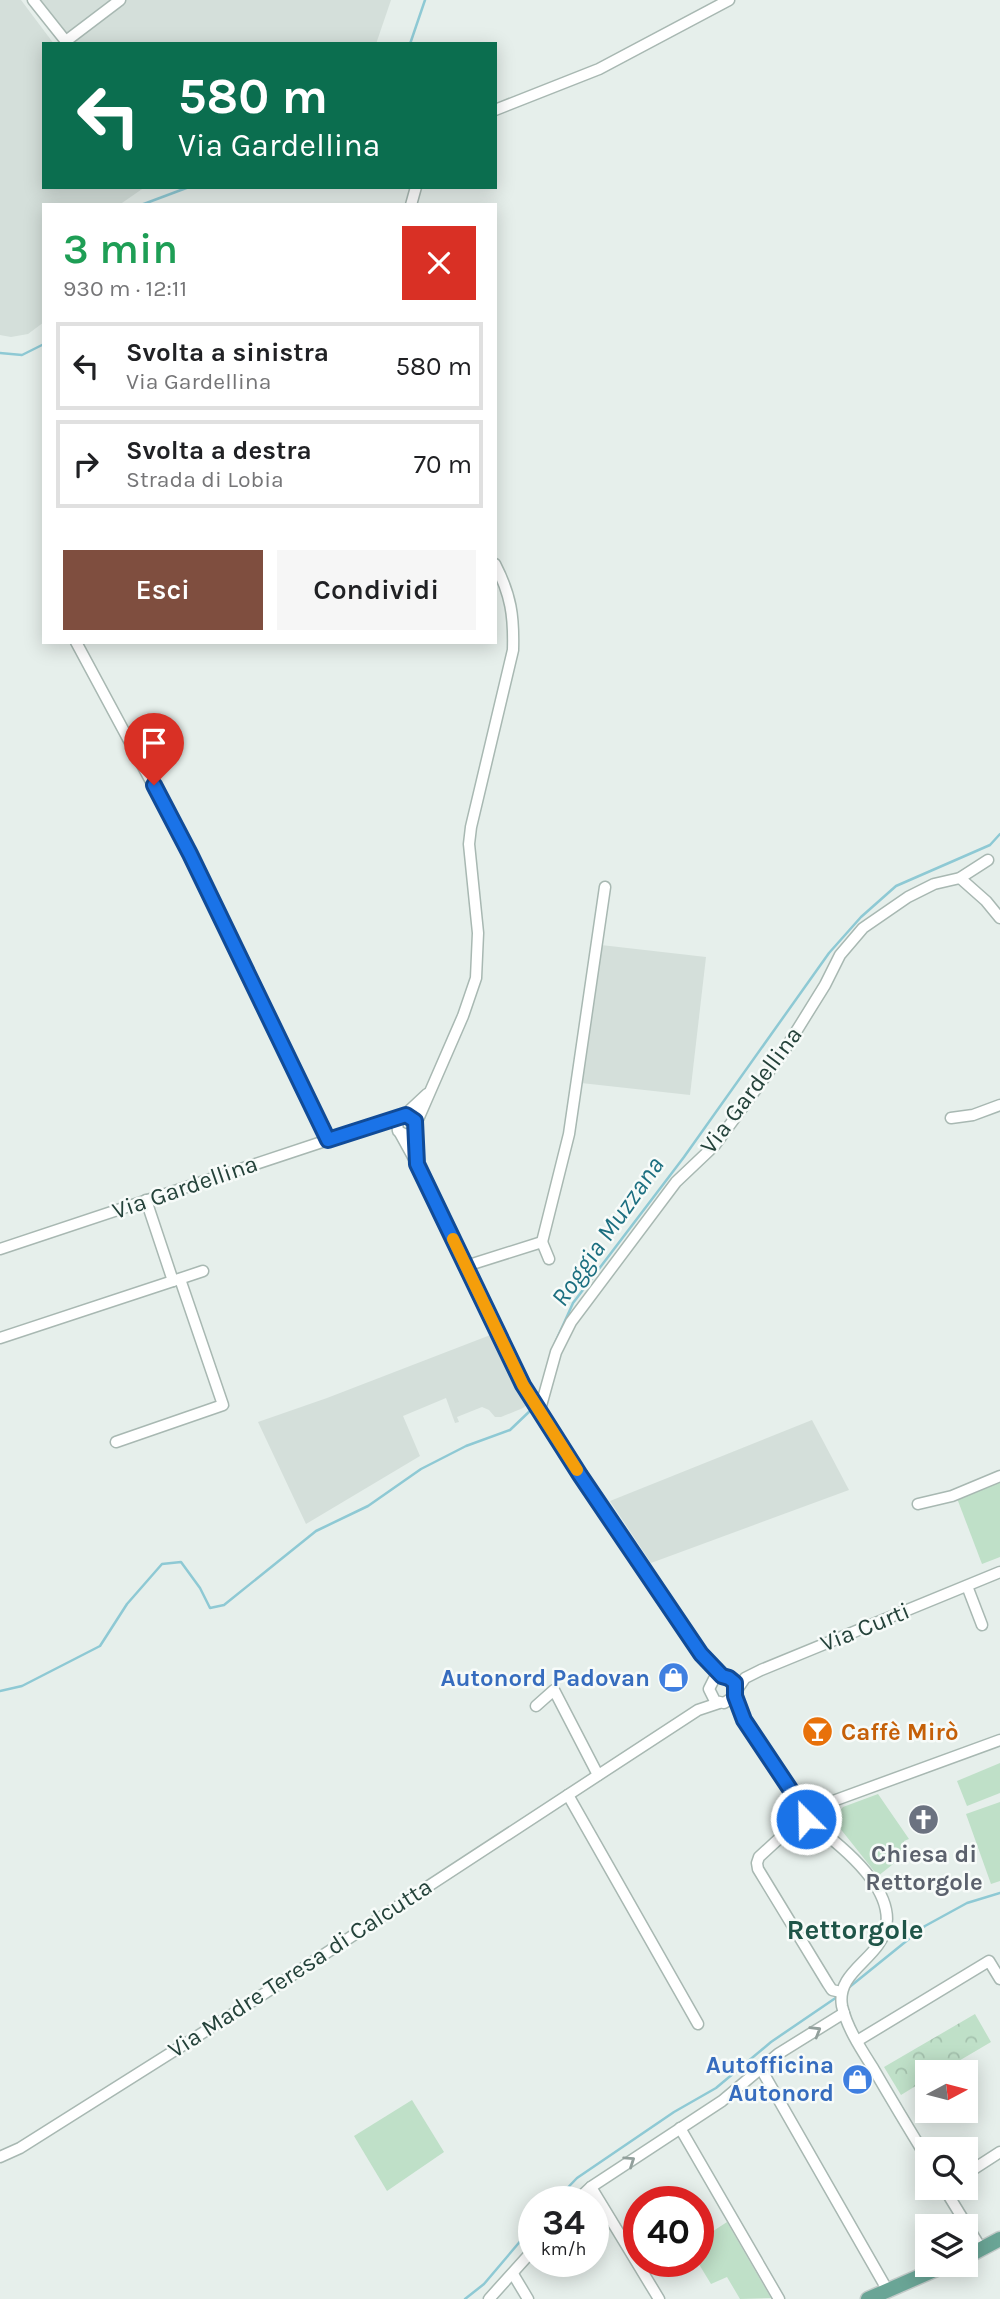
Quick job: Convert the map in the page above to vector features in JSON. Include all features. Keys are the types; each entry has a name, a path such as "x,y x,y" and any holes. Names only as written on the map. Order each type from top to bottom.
{"main road":[{"path":"978,2252 1000,2239"},
{"path":"868,2299 919,2277"}],"street":[{"path":"33,0 67,42 120,0"},
{"path":"497,109 599,69 729,0"},
{"path":"399,1132 408,1135 416,1126 463,1016 476,978 478,933 470,844 472,817 513,650 514,620 508,591 497,569"},
{"path":"77,644 190,854 328,1140"},
{"name":"Via Gardellina","path":"537,1409 556,1352 570,1322 676,1182 715,1145 784,1051 825,985 840,955 863,928 908,897 934,884 960,878 988,860"},
{"path":"960,878 986,901 1000,918"},
{"path":"549,1259 542,1242 569,1134 605,887"},
{"path":"433,1086 396,1126 537,1409 701,1654 722,1676 733,1680 744,1720 792,1792 809,1812 810,1825 821,1820 854,1793"},
{"path":"951,1118 973,1115 1000,1105"},
{"path":"403,1117 413,1118 416,1126 417,1164"},
{"name":"Via Gardellina","path":"0,1249 403,1117"},
{"name":"Via Gardellina","path":"370,1126 399,1132"},
{"path":"116,1442 223,1405 146,1200"},
{"path":"466,1266 542,1242"},
{"path":"0,1338 203,1271"},
{"path":"918,1504 952,1496 1000,1476"},
{"name":"Via Curti","path":"736,1693 745,1678 761,1670 1000,1572"},
{"path":"967,1586 982,1625"},
{"path":"701,1654 712,1698 744,1720"},
{"path":"710,1688 714,1679 722,1676"},
{"name":"Via Madre Teresa di Calcutta","path":"698,1710 710,1688"},
{"path":"536,1706 554,1690 598,1775"},
{"path":"720,1703 728,1703 736,1693"},
{"name":"Via Madre Teresa di Calcutta","path":"0,2157 20,2148 242,2008 698,1710 720,1703"},
{"path":"841,1992 832,1990 758,1870 759,1857 809,1812 1000,1740"},
{"path":"568,1795 698,2024"},
{"path":"809,1812 821,1811 821,1820 835,1842 873,1882 883,1898 888,1915 886,1932 878,1946 844,1984 841,1992 843,2010 857,2041 915,2138"},
{"path":"857,2041 989,1961 1000,1979"},
{"path":"593,2186 722,2101 778,2054 843,2010"},
{"path":"761,2069 888,2291"},
{"path":"680,2128 779,2299"},
{"path":"978,2166 1000,2152"},
{"path":"951,2200 982,2250"},
{"path":"609,2217 659,2299"},
{"path":"489,2299 518,2268"},
{"path":"513,2274 528,2299"}],"shaded area":[{"path":"0,0 21,0 52,42 42,42 42,189 142,189 122,203 42,203 42,324 28,334 11,337 0,335"},
{"path":"32,0 391,0 377,42 64,42"},
{"path":"601,945 706,957 690,1095 581,1083"},
{"path":"493,1334 503,1348 528,1404 501,1417 495,1417 482,1407 457,1417 459,1422 455,1423 446,1398 403,1416 420,1456 306,1524 258,1422"},
{"path":"812,1420 849,1490 651,1563 610,1501"}],"green space":[{"path":"1000,1477 1000,1557 982,1564 955,1493"},
{"path":"1000,1763 1000,1793 967,1806 957,1781"},
{"path":"878,1794 909,1839 904,1841 902,1857 878,1876 839,1827 837,1815 843,1807"},
{"path":"1000,1802 1000,1881 991,1884 966,1814"},
{"path":"975,2014 991,2042 960,2060 915,2060 915,2086 901,2095 884,2067"},
{"path":"412,2100 444,2152 387,2191 354,2136"},
{"path":"727,2222 771,2298 740,2299 727,2277 711,2284 707,2277 714,2277 714,2231"}],"waterway":[{"path":"411,42 425,0"},
{"path":"146,203 184,189"},
{"path":"0,353 22,355 42,345"},
{"name":"Roggia Muzzana","path":"555,1343 573,1303 684,1157 829,953 861,917 896,886 990,845 1000,834"},
{"name":"Roggia Muzzana","path":"0,1691 22,1686 100,1646 127,1604 162,1564 181,1562 200,1588 210,1608 224,1605 316,1531 368,1506 421,1469 466,1446 510,1430 532,1409"},
{"path":"847,1989 925,1926 967,1903 1000,1893"},
{"path":"569,2186 577,2178 674,2112 716,2088 771,2042 837,1997"},
{"path":"465,2299 484,2284 518,2244"}],"slow traffic":[{"path":"453,1239 523,1385 577,1470"}],"place":[{"name":"Autonord Padovan","path":"673,1678"},
{"name":"Caffè Mirò","path":"818,1732"},
{"name":"Chiesa di Rettorgole","path":"924,1820"},
{"name":"Autofficina Autonord","path":"857,2079"}],"district":[{"name":"Rettorgole","path":"855,1929"}],"route":[{"path":"154,785 328,1140 402,1116 413,1118 416,1124 417,1164 523,1385 580,1475 701,1654 722,1676 735,1683 735,1696 744,1720 792,1792 812,1808 807,1812 806,1819"}]}
